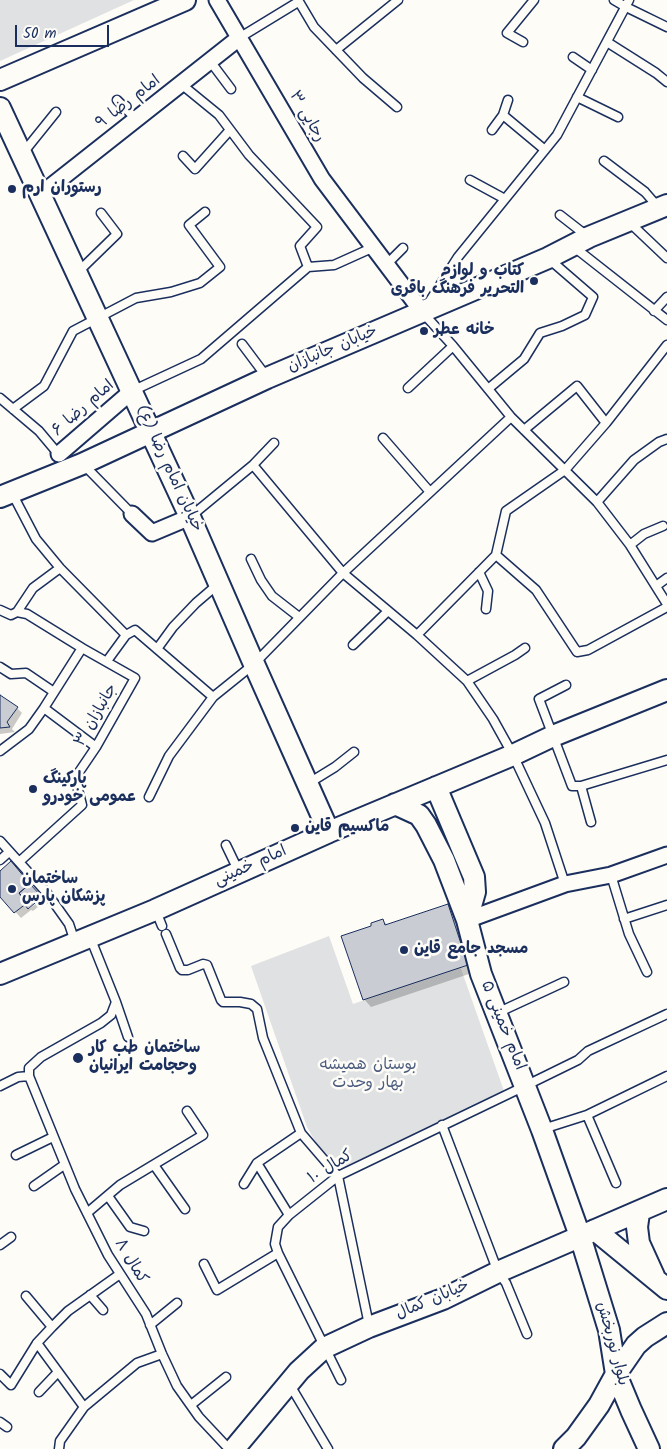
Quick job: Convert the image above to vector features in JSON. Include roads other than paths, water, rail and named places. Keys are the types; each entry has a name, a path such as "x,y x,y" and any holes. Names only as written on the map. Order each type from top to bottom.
{"street":[{"path":"0,80 185,0"},
{"name":"رجایی ۳","path":"217,0 322,179 423,312"},
{"name":"امام رضا ۹","path":"40,195 239,38"},
{"name":"خیابان امام رضا (ع)","path":"0,108 6,137 22,154 190,517 329,832"},
{"name":"خیابان جانبازان","path":"6,495 71,462 150,433 268,378 548,258 663,206"},
{"name":"امام رضا ۶","path":"71,462 132,391"},
{"path":"132,514 152,533 190,517"},
{"name":"امام خمینی","path":"0,974 83,940 158,918 239,872 329,832 514,755 553,736 667,690"},
{"path":"436,787 474,877 475,892 467,920"},
{"name":"امام خمینی ۵","path":"395,804 419,814 444,860 467,920 481,974 542,1130 587,1233"},
{"path":"467,920 565,884 611,875 667,855"},
{"name":"خیابان کمال","path":"234,1449 299,1371 324,1348 369,1327 443,1299 498,1272 667,1199"},
{"path":"639,1212 637,1227 639,1243 661,1284"},
{"path":"587,1233 661,1284"},
{"name":"بلوار نوربخش","path":"587,1233 609,1330 616,1374 649,1449"},
{"path":"564,1449 576,1437 599,1405 616,1374 636,1345 667,1323"}],"lane":[{"path":"336,50 398,0"},
{"path":"523,42 507,33 534,0"},
{"path":"614,0 628,3 667,27"},
{"path":"239,38 298,1 314,27 363,78 397,107"},
{"path":"496,555 536,590 577,652 588,650 667,606 630,545 598,502 511,416 423,312 458,257 557,135 628,3"},
{"path":"607,42 667,82"},
{"path":"574,57 592,70"},
{"path":"210,61 231,89"},
{"path":"181,84 219,115 249,155 317,227 300,246 308,267"},
{"path":"577,97 618,117"},
{"path":"117,100 136,119"},
{"path":"492,130 503,115 508,100"},
{"path":"22,154 56,112"},
{"path":"503,115 545,150"},
{"path":"183,156 195,169 230,130"},
{"path":"604,161 663,206"},
{"path":"470,180 504,199"},
{"path":"13,409 44,386 73,331 136,298 171,292 200,282 220,267 189,225 205,212"},
{"path":"77,273 117,234 101,213"},
{"path":"560,215 581,242 654,311 667,320"},
{"path":"628,222 667,258"},
{"path":"132,391 201,359 308,267 334,265 374,247"},
{"path":"387,264 403,248"},
{"path":"488,389 524,359 540,332 562,326 585,315 593,297 548,258"},
{"path":"654,311 667,297"},
{"path":"242,344 268,378"},
{"path":"417,635 496,555 506,511 565,470 606,423 667,345"},
{"path":"408,388 453,346"},
{"path":"524,430 577,386 606,423"},
{"path":"0,398 132,514"},
{"path":"150,797 169,756 212,697 254,664 343,573 511,416"},
{"path":"383,438 430,492"},
{"path":"598,502 634,460 659,442 667,439"},
{"path":"190,517 253,465 274,443"},
{"path":"253,465 343,573 417,635 467,681 493,719 514,755 545,823 565,884"},
{"path":"6,495 36,539 60,568 126,635"},
{"path":"630,545 644,534 663,526"},
{"path":"251,559 261,580 272,596 300,617"},
{"path":"17,612 33,588 60,568"},
{"path":"479,572 488,591 486,609"},
{"path":"656,586 667,578"},
{"path":"157,649 173,627 196,603 219,584"},
{"name":"جانبازان ۳","path":"0,610 11,615 17,612 27,614 135,678 96,747 75,778 82,805 18,862"},
{"path":"353,645 388,611"},
{"path":"107,661 126,635 135,630 212,697"},
{"path":"0,751 29,729 82,648"},
{"path":"467,681 525,648"},
{"path":"0,667 11,674 26,674 54,692"},
{"path":"566,685 539,698 572,786 581,786 667,760"},
{"path":"44,708 96,747"},
{"path":"307,784 354,752"},
{"path":"581,786 591,822"},
{"path":"0,841 47,893 83,940 116,1002 128,1036"},
{"path":"226,845 239,872"},
{"path":"0,860 9,852"},
{"path":"611,875 629,934 647,972"},
{"path":"624,919 667,905"},
{"path":"166,934 182,970 188,970 203,964 207,965 223,1002 251,1004 257,1009 263,1038 301,1133 338,1176 369,1327"},
{"path":"497,1013 564,982"},
{"path":"0,1086 18,1077 29,1076 29,1068 41,1057 111,1016 116,1002"},
{"name":"کمال ۱۰","path":"341,1380 278,1254 275,1244 278,1227 289,1215 338,1176 578,1060 588,1051 667,1014"},
{"name":"کمال ۸","path":"29,1076 64,1165 108,1255 146,1314 177,1386 199,1417 229,1449"},
{"path":"542,1130 587,1115 667,1076"},
{"path":"88,1213 120,1185 203,1135 187,1111"},
{"path":"587,1115 616,1182"},
{"path":"442,1125 498,1272 506,1283 527,1334"},
{"path":"244,1184 257,1163 301,1133"},
{"path":"16,1155 53,1137"},
{"path":"257,1163 289,1215"},
{"path":"34,1186 64,1165"},
{"path":"154,1165 185,1209"},
{"path":"108,1196 130,1227 144,1231"},
{"path":"0,1245 11,1237"},
{"path":"204,1264 217,1290 278,1254"},
{"path":"0,1374 11,1385 37,1343 52,1327 68,1311 120,1274"},
{"path":"90,1295 103,1310"},
{"path":"26,1296 52,1327"},
{"path":"150,1325 177,1303"},
{"path":"37,1343 84,1407"},
{"path":"59,1449 60,1441 84,1407 137,1363 162,1354"},
{"path":"39,1392 58,1372"},
{"path":"191,1405 226,1377"},
{"path":"289,1383 328,1449"}],"place":[{"name":"رستوران ارم","path":"12,189"},
{"name":"کتاب و لوازم التحریر فرهنگ باقری","path":"534,281"},
{"name":"خانه عطر","path":"424,331"},
{"name":"پارکینگ عمومی خودرو","path":"33,789"},
{"name":"ماکسیم قاین","path":"295,828"},
{"name":"ساختمان پزشکان پارس","path":"12,889"},
{"name":"مسجد جامع قاین","path":"404,950"},
{"name":"ساختمان طب کار و‌حجامت ایرانیان","path":"78,1058"}],"park label":[{"name":"بوستان همیشه بهار وحدت","path":"368,1075"}]}
